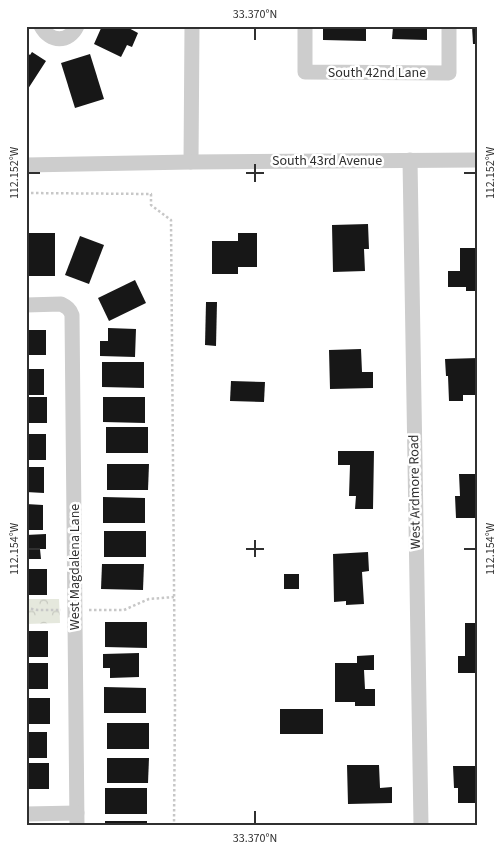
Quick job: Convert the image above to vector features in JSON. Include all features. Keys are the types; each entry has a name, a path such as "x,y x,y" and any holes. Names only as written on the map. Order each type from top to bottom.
{"street":[{"path":"41,26 46,34 58,39 70,36 77,26"},
{"path":"191,162 192,26"},
{"name":"South 42nd Lane","path":"305,26 305,72 449,73 450,26"},
{"name":"West Ardmore Road","path":"410,160 421,825"},
{"name":"South 43rd Avenue","path":"26,165 478,160"},
{"name":"West Magdalena Lane","path":"26,304 61,304 70,310 73,321 77,819"},
{"path":"26,814 77,819"}],"path":[{"path":"26,193 151,194 151,205 171,220 175,705 174,825"},
{"path":"89,610 124,610 149,599 174,597"},
{"path":"26,608 62,610"}],"green space":[{"path":"26,599 59,599 60,623 26,624"}],"building":[{"path":"102,26 125,26 138,33 132,47 127,45 121,57 94,44"},
{"path":"328,26 366,26 366,41 323,40 323,28 328,28"},
{"path":"427,26 427,40 392,39 393,27"},
{"path":"472,26 478,26 478,44 473,44"},
{"path":"26,52 30,55 32,52 46,61 26,92"},
{"path":"90,54 104,99 75,108 61,63"},
{"path":"368,224 369,249 364,249 365,271 333,272 332,225"},
{"path":"29,233 55,233 55,276 29,276"},
{"path":"238,233 257,233 257,267 238,267 238,274 212,274 212,241 238,241"},
{"path":"80,236 104,245 89,284 65,275"},
{"path":"460,248 478,248 478,291 466,291 466,287 448,287 448,271 460,271"},
{"path":"135,280 146,303 109,321 98,298"},
{"path":"206,302 217,302 216,346 205,345"},
{"path":"108,328 136,329 135,357 100,356 100,341 108,341"},
{"path":"26,330 46,330 46,355 26,355"},
{"path":"361,349 362,372 373,372 373,388 330,389 329,350"},
{"path":"478,358 478,395 463,395 463,401 449,401 445,359"},
{"path":"102,362 144,362 144,388 102,387"},
{"path":"26,369 44,369 44,395 26,395"},
{"path":"231,381 265,382 264,402 230,401"},
{"path":"26,397 47,397 47,423 26,423"},
{"path":"103,397 145,397 145,423 103,422"},
{"path":"106,427 148,427 148,453 106,453"},
{"path":"26,434 46,434 46,460 26,460"},
{"path":"338,451 374,451 373,509 355,509 356,496 349,496 350,465 338,465"},
{"path":"107,464 149,464 148,490 107,490"},
{"path":"26,467 44,467 44,493 26,492"},
{"path":"459,474 478,474 478,518 456,518 455,496 460,496"},
{"path":"103,497 145,498 145,523 103,523"},
{"path":"26,504 43,505 43,530 26,530"},
{"path":"104,531 146,531 146,557 104,557"},
{"path":"46,534 46,549 40,549 41,559 26,559 26,535"},
{"path":"368,552 369,571 362,572 364,604 346,605 346,601 334,602 333,554"},
{"path":"102,564 144,564 143,590 101,589"},
{"path":"26,569 47,569 47,595 26,595"},
{"path":"284,574 299,574 299,589 284,589"},
{"path":"105,622 147,622 147,648 105,647"},
{"path":"465,623 478,623 478,673 458,673 458,656 465,656"},
{"path":"26,631 48,631 48,657 26,657"},
{"path":"139,653 139,677 110,678 110,668 103,668 103,654"},
{"path":"374,655 374,670 364,670 365,689 375,689 375,706 355,706 355,702 335,702 335,663 357,663 357,656"},
{"path":"26,663 48,663 48,689 26,689"},
{"path":"104,687 146,688 146,713 104,713"},
{"path":"26,698 50,698 50,724 26,724"},
{"path":"280,709 323,709 323,734 280,734"},
{"path":"107,723 149,723 149,749 107,749"},
{"path":"26,732 47,732 47,758 26,758"},
{"path":"107,758 149,758 148,783 107,783"},
{"path":"26,763 49,763 49,789 26,789"},
{"path":"347,765 379,765 380,788 392,787 392,803 348,804"},
{"path":"453,766 478,766 478,803 458,803 458,788 454,788"},
{"path":"105,788 147,788 147,814 105,814"},
{"path":"105,821 147,821 147,825 105,825"}]}
